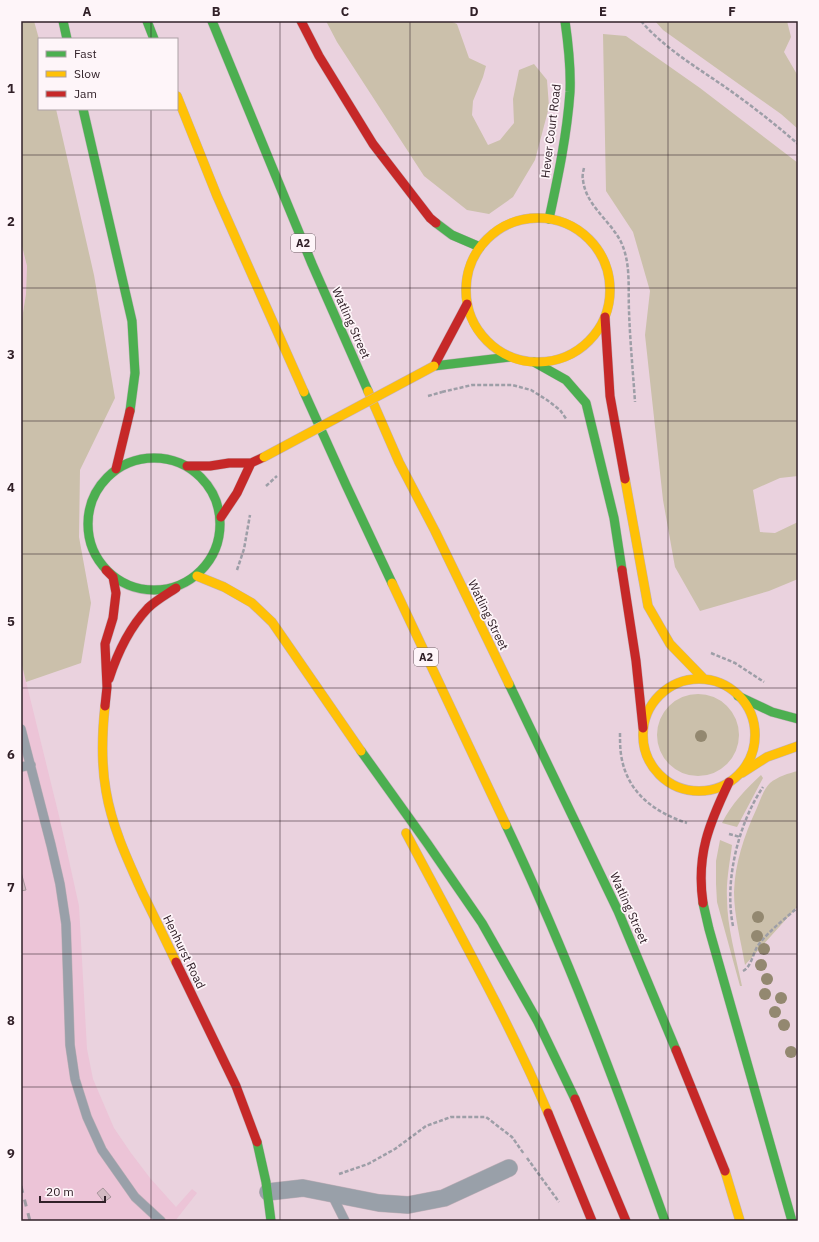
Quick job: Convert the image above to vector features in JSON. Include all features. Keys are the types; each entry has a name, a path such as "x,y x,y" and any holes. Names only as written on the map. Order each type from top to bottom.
{"main road":[{"path":"63,21 67,38"},
{"path":"147,21 154,38"},
{"name":"Watling Street","path":"212,21 312,264 399,462 435,531 618,912 650,985 724,1167 740,1221"},
{"path":"301,21 319,56 373,144 430,218 452,235 480,247"},
{"name":"Hever Court Road","path":"549,219 561,160 570,90 568,45 565,21"},
{"name":"A2","path":"178,98 217,196 346,485 534,884 615,1084 665,1221"},
{"path":"83,110 132,321 135,373 128,421 116,469"},
{"path":"529,219 549,219 569,225 587,237 600,254 608,274 610,296 605,317 594,336 577,351 557,360 534,362 510,357 490,344 476,326 467,304 467,278 470,265 480,247 494,233 510,224 529,219"},
{"path":"434,366 467,304"},
{"path":"605,317 610,396 648,606 670,644 704,680"},
{"path":"187,466 251,463 434,366 510,357"},
{"path":"534,362 566,380 586,403 614,518 636,661 644,748 649,762 659,774 671,784 685,790 700,792 715,789 729,782 767,757 798,746"},
{"name":"Henhurst Road","path":"107,687 113,665 136,625 149,607 179,586 197,576 212,558 220,538 221,517 215,497 208,485 204,479 187,466 169,459 151,457 132,460 116,469 99,485 90,506 88,529 93,551 106,570 113,577 116,593 113,618 105,644 107,687 102,733 106,791 113,820 125,855 240,1094 258,1144 264,1168 271,1221"},
{"path":"221,517 237,493 251,463"},
{"name":"Henhurst Road","path":"106,570 122,582 140,589 160,590 179,586"},
{"path":"197,576 224,587 252,603 272,622 366,759 469,903 482,923 534,1015 568,1084 626,1221"},
{"path":"643,728 646,716 652,705 664,691 674,685 686,681 710,680 722,685 738,696 772,712 798,719"},
{"path":"738,696 750,713 754,727 754,741 748,762 740,773 729,782 714,813 703,849 701,890 703,905 792,1221"},
{"path":"366,759 476,963 515,1040 560,1141 592,1221"}],"street":[{"path":"268,1192 303,1188 332,1195 379,1203 408,1205 444,1198 509,1168"}],"lane":[{"path":"21,729 60,884 66,924 70,1046 75,1079 87,1118 102,1150 135,1197 161,1221"},
{"path":"21,768 31,765"},
{"path":"332,1195 345,1221"}],"path":[{"path":"641,21 664,44 756,109 798,144"},
{"path":"584,167 583,180 589,198 596,210 610,225 621,243 626,258 629,278 629,310 636,406"},
{"path":"442,392 472,386 512,385 531,390 560,410 570,426"},
{"path":"262,491 265,486 277,476"},
{"path":"224,587 237,570 244,549 251,512"},
{"path":"706,650 734,663 768,685"},
{"path":"620,728 624,768 629,779 648,803 662,813 678,820 708,830 740,837"},
{"path":"734,930 731,910 731,876 740,837 755,800 765,784"},
{"path":"742,971 747,968 753,954 762,940 798,907"},
{"path":"741,964 744,977"},
{"path":"334,1177 368,1164 395,1149 426,1126 450,1117 486,1117 512,1137 562,1207"}],"shaded area":[{"path":"21,21 34,21 39,38 38,110 56,110 94,275 115,398 80,470 79,537 91,603 81,663 26,682 21,661 21,325 26,294 27,266 21,242"},
{"path":"326,21 450,21 457,24 469,58 486,66 473,101 472,115 488,145 500,140 514,123 513,99 519,70 534,64 547,80 549,107 535,160 513,197 489,214 467,210 424,176 337,42"},
{"path":"655,21 787,21 791,37 784,52 798,76 798,129 781,114 663,30"},
{"path":"603,34 626,36 700,88 798,163 798,476 780,478 753,490 760,532 775,533 798,522 798,579 769,591 700,611 675,567 663,500 645,335 650,291 633,232 606,191"},
{"path":"21,242 27,266 26,294 21,325"},
{"path":"21,661 61,824 79,906 87,1049 93,1079 114,1128 150,1178 176,1207 192,1189 197,1193 175,1221 21,1221"},
{"path":"698,694 714,697 727,706 736,719 739,735 736,751 727,764 714,773 698,776 682,773 669,764 660,751 657,735 660,719 669,706 682,697"},
{"path":"798,771 798,906 745,965 734,901 736,871 741,850 765,789 770,783 780,777"},
{"path":"761,775 763,778 737,827 722,823 739,797"},
{"path":"720,840 732,845 728,871 727,909 732,942 742,986 740,986 717,902 716,861"}],"building":[{"path":"21,872 26,890 21,891"},
{"path":"103,1188 111,1197 104,1202 97,1193"}],"railway":[{"path":"21,1186 30,1221"}],"traffic: fast":[{"path":"63,21 67,38"},
{"path":"147,21 154,38"},
{"path":"212,21 312,264 368,391"},
{"path":"549,219 559,172 569,108 570,75 565,21"},
{"path":"83,110 132,321 135,373 130,411"},
{"path":"436,223 452,235 480,247"},
{"path":"434,366 510,357"},
{"path":"534,362 566,380 586,403 614,518 622,570"},
{"path":"304,392 392,583"},
{"path":"161,458 173,460 185,465 201,477 213,493 218,505 220,524 218,543 213,555 201,571 185,583 173,588 147,590 135,588 123,583 107,571 95,555 90,543 88,517 90,505 95,493 107,477 123,465 135,460 161,458"},
{"path":"509,684 618,911 676,1050"},
{"path":"738,696 772,712 798,719"},
{"path":"361,751 482,923 538,1022 575,1099"},
{"path":"506,825 550,922 590,1021 665,1221"},
{"path":"703,903 709,929 792,1221"},
{"path":"257,1142 266,1182 271,1221"}],"traffic: slow":[{"path":"178,98 217,196 304,392"},
{"path":"538,218 559,221 578,230 589,239 598,250 607,269 610,290 607,311 598,330 589,341 578,350 559,359 538,362 517,359 498,350 487,341 478,330 469,311 466,290 469,269 478,250 487,239 498,230 517,221 538,218"},
{"path":"264,457 434,366"},
{"path":"368,391 399,462 435,531 509,684"},
{"path":"625,479 648,606 670,644 704,679"},
{"path":"197,576 224,587 252,603 272,622 361,751"},
{"path":"392,583 506,825"},
{"path":"699,679 720,683 739,695 751,714 755,735 751,756 739,775 720,787 699,791 678,787 659,775 647,756 643,735 647,714 659,695 678,683 699,679"},
{"path":"105,706 103,770 112,818 121,844 143,894 176,962"},
{"path":"742,773 767,757 798,746"},
{"path":"406,833 498,1007 548,1113"},
{"path":"725,1171 740,1221"}],"traffic: jam":[{"path":"301,21 319,56 373,144 430,218 436,223"},
{"path":"434,366 467,304"},
{"path":"605,317 610,396 625,479"},
{"path":"116,469 130,411"},
{"path":"187,466 251,463 264,457"},
{"path":"221,517 237,493 251,463"},
{"path":"105,706 107,687 105,644 113,618 116,593 113,577 106,570"},
{"path":"622,570 636,661 643,728"},
{"path":"109,679 120,651 141,615 151,605 176,588"},
{"path":"703,903 701,870 706,840 710,826 729,782"},
{"path":"176,962 236,1086 257,1142"},
{"path":"676,1050 725,1171"},
{"path":"575,1099 626,1221"},
{"path":"548,1113 592,1221"}]}
